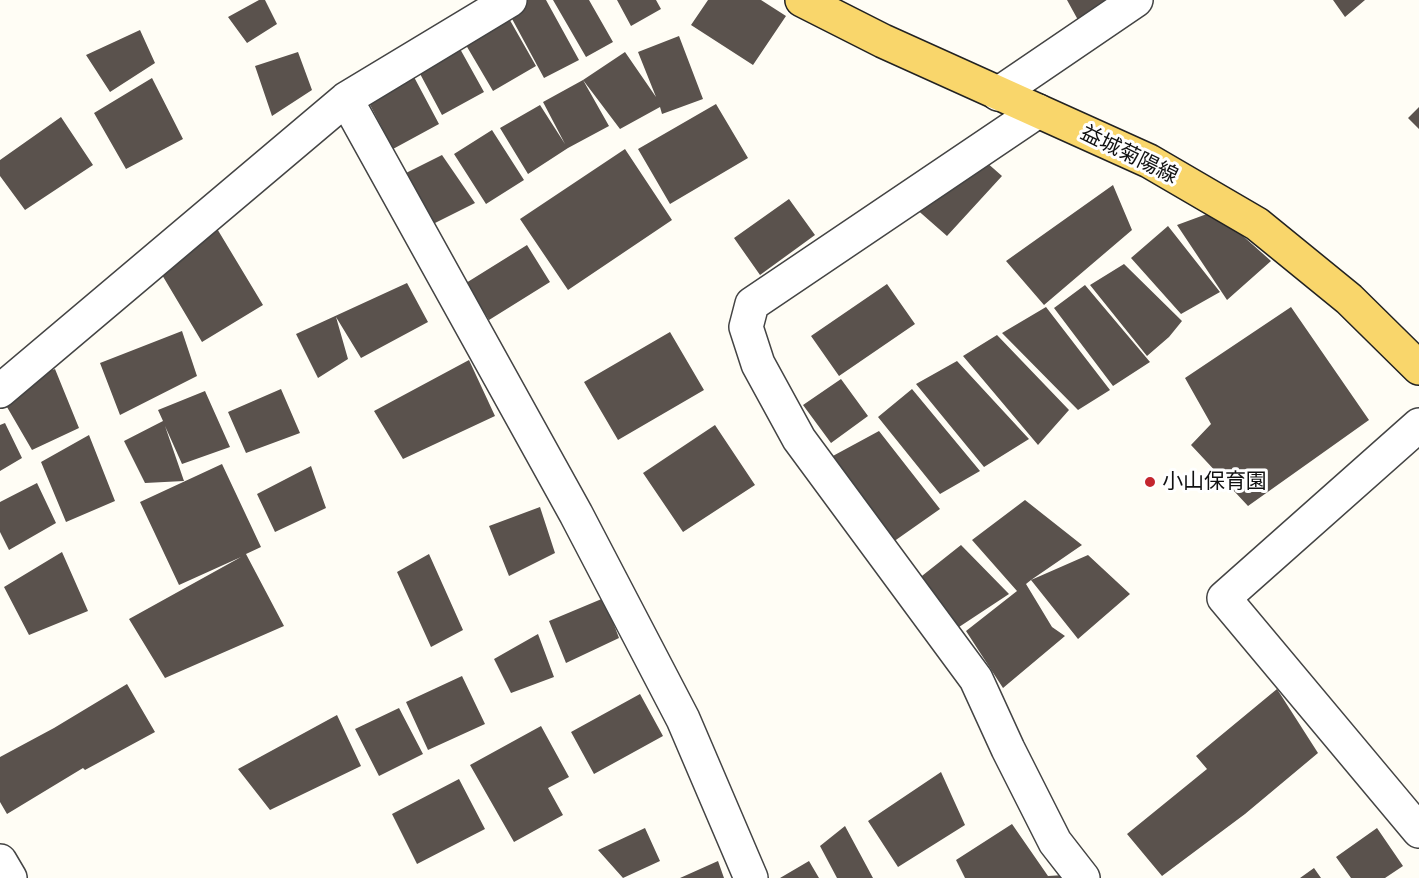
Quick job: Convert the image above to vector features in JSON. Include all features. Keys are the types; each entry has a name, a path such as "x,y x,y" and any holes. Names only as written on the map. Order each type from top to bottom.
{"main road":[{"name":"益城菊陽線","path":"802,0 883,41 1149,161 1257,224 1349,299 1419,368"}],"street":[{"path":"0,391 346,99 510,0"},
{"path":"999,94 1136,0"},
{"path":"346,99 576,514 667,688 683,719 751,878"},
{"path":"1038,111 752,304 746,327 758,364 799,439 976,679 1055,842 1083,878"},
{"path":"1419,424 1224,598 1419,831"},
{"path":"0,861 10,878"}],"building":[{"path":"259,0 265,0 277,24 247,43 228,17"},
{"path":"511,0 546,0 579,60 544,78 504,4"},
{"path":"553,0 589,0 613,42 586,57"},
{"path":"617,0 656,0 661,9 631,26"},
{"path":"708,0 761,0 786,16 753,65 691,25"},
{"path":"1067,0 1106,0 1078,20"},
{"path":"1333,0 1365,0 1345,17"},
{"path":"507,15 536,66 493,91 463,40"},
{"path":"140,30 155,63 110,92 86,55"},
{"path":"679,36 703,99 662,114 660,107 620,129 583,80 625,52 656,97 638,52"},
{"path":"459,47 484,92 442,115 418,70"},
{"path":"298,52 312,90 272,116 255,66"},
{"path":"414,77 439,124 393,149 368,101"},
{"path":"152,78 183,139 126,169 94,113"},
{"path":"583,80 609,126 568,148 528,174 500,128 540,105 565,144 543,102"},
{"path":"716,104 748,158 670,204 638,149"},
{"path":"1419,107 1419,129 1408,118"},
{"path":"61,117 93,165 25,210 0,176 0,160"},
{"path":"492,130 524,180 486,204 454,154"},
{"path":"969,147 1002,176 947,236 914,207"},
{"path":"625,149 672,220 568,290 520,219"},
{"path":"442,155 475,203 433,224 406,173"},
{"path":"1113,185 1132,230 1044,305 1006,261"},
{"path":"789,199 815,235 760,275 734,238"},
{"path":"1215,211 1271,261 1227,300 1177,225"},
{"path":"210,217 263,305 202,342 149,253"},
{"path":"1168,226 1220,292 1181,314 1131,258"},
{"path":"527,245 550,282 489,320 466,283"},
{"path":"1124,264 1182,321 1169,337 1147,356 1090,285"},
{"path":"407,283 428,322 361,358 336,317 348,359 318,378 296,334"},
{"path":"887,284 915,324 839,376 811,336"},
{"path":"1085,285 1150,362 1113,386 1054,308"},
{"path":"1046,307 1110,390 1078,410 1002,333"},
{"path":"1291,307 1369,420 1248,506 1191,445 1211,424 1185,378"},
{"path":"182,331 197,376 120,415 100,363"},
{"path":"670,332 704,390 618,440 584,382"},
{"path":"997,335 1069,410 1038,445 963,356"},
{"path":"469,360 495,416 403,459 374,411"},
{"path":"957,361 1029,439 984,467 916,384"},
{"path":"55,369 79,428 32,450 0,395 0,391"},
{"path":"841,379 868,416 831,443 803,405"},
{"path":"281,389 300,433 246,453 228,412"},
{"path":"912,389 980,471 940,494 878,417"},
{"path":"205,391 230,447 182,464 165,426 184,481 145,483 124,441 163,421 158,410"},
{"path":"5,423 22,458 0,471 0,425"},
{"path":"715,425 755,485 683,532 643,473"},
{"path":"879,431 940,509 893,542 831,457"},
{"path":"89,435 115,501 66,522 41,462"},
{"path":"222,464 261,547 246,554 284,626 165,678 129,619 241,557 179,585 140,502"},
{"path":"311,466 326,508 275,532 257,494"},
{"path":"37,483 56,523 9,550 0,532 0,502"},
{"path":"1025,500 1082,545 1026,584 1052,627 1065,636 1003,688 966,631 1017,591 972,540"},
{"path":"540,507 555,553 509,576 489,526"},
{"path":"961,545 1009,594 959,627 908,587"},
{"path":"62,552 88,611 29,635 4,587"},
{"path":"429,554 463,630 431,647 397,572"},
{"path":"1088,555 1130,594 1078,639 1031,580"},
{"path":"604,598 619,638 566,663 549,621"},
{"path":"538,634 554,677 511,693 494,659"},
{"path":"462,676 485,724 428,750 406,702"},
{"path":"127,684 155,732 85,770 83,768 7,814 0,802 0,757"},
{"path":"1277,689 1318,753 1245,814 1162,876 1127,834 1207,769 1196,756"},
{"path":"640,694 663,736 594,774 571,732"},
{"path":"399,708 423,754 379,776 355,729"},
{"path":"337,715 361,766 270,810 238,769"},
{"path":"541,726 569,777 548,788 563,815 514,842 470,765"},
{"path":"941,772 965,825 898,867 868,821"},
{"path":"459,779 485,829 417,864 392,814"},
{"path":"1012,824 1048,876 1064,875 1066,878 965,878 956,860"},
{"path":"845,826 873,878 837,878 820,846"},
{"path":"645,828 660,861 623,878 598,850"},
{"path":"1377,828 1403,866 1385,878 1351,878 1336,857"},
{"path":"718,861 724,878 680,878"},
{"path":"809,861 819,878 780,878"},
{"path":"1314,868 1321,878 1300,878"}],"place":[{"name":"小山保育園","path":"1150,482"}]}
